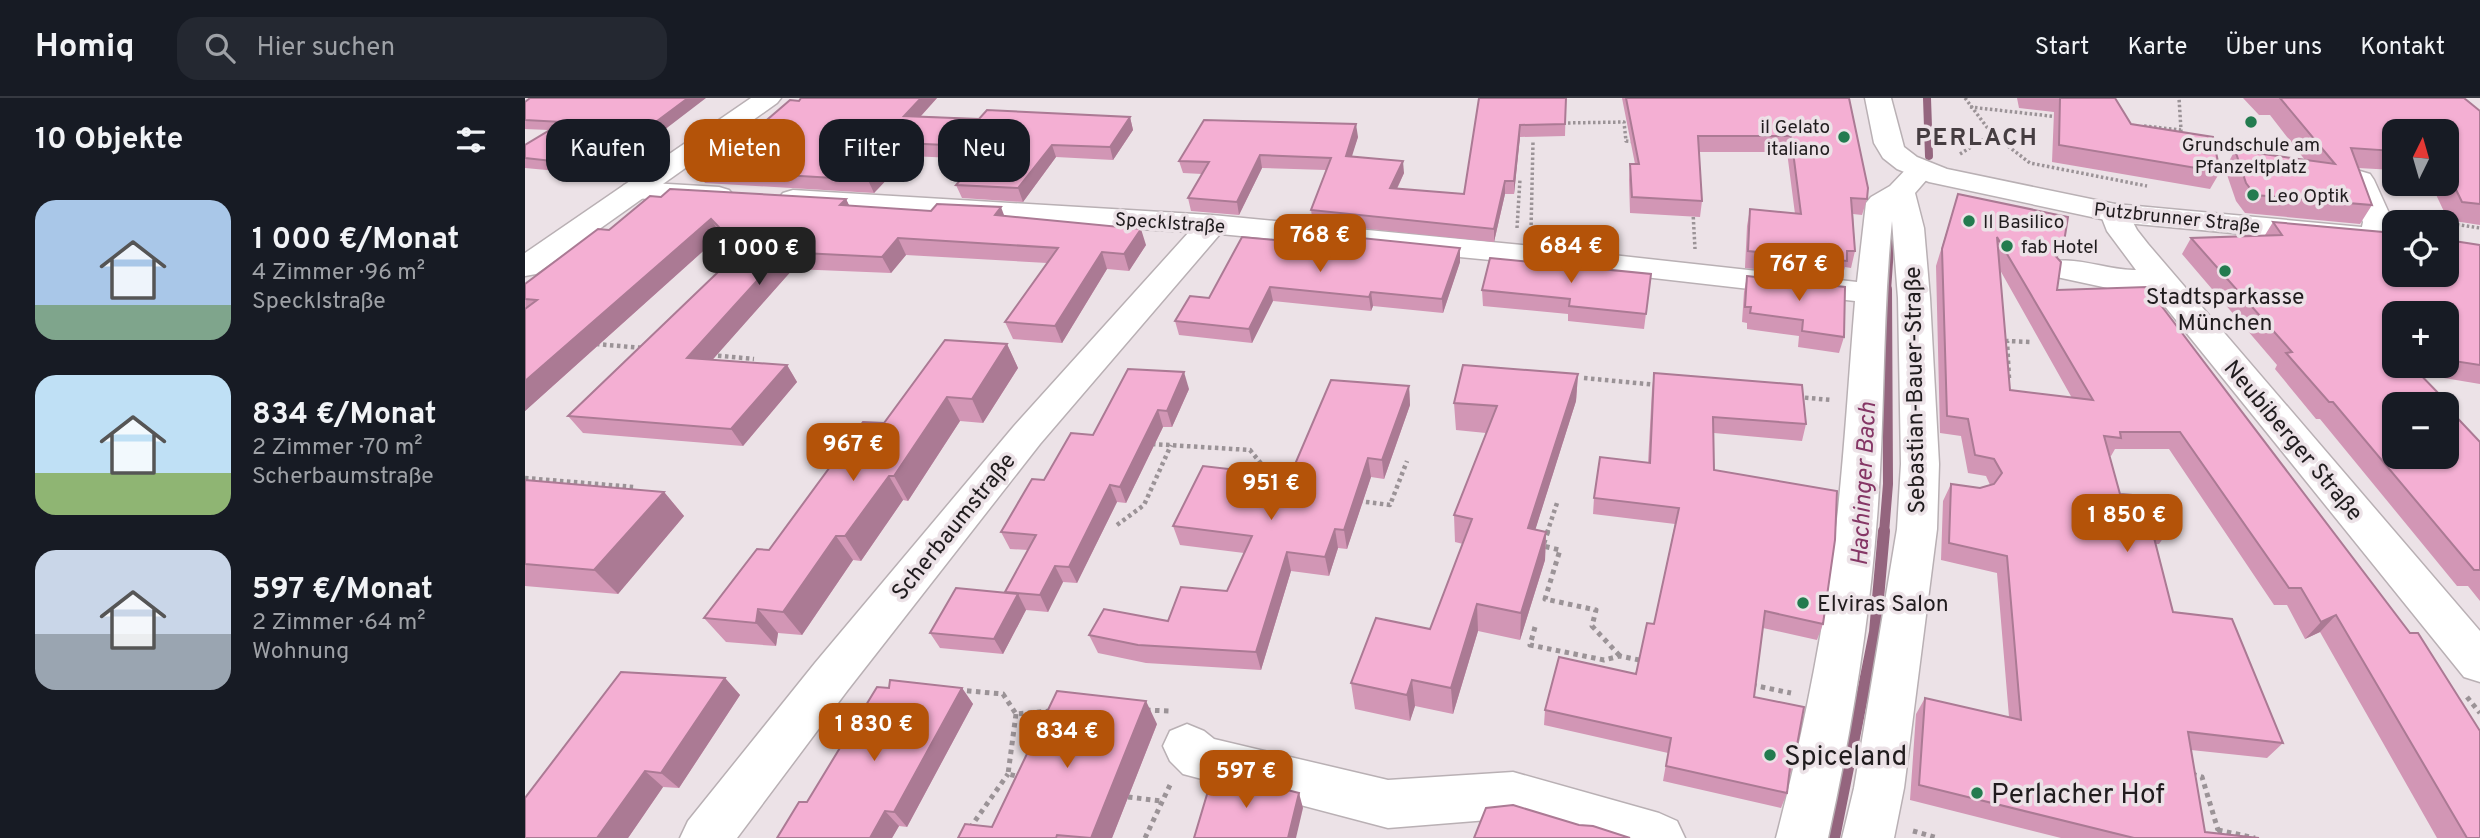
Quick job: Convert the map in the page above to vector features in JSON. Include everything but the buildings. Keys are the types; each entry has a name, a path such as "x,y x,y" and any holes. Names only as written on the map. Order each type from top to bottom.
{"street":[{"path":"525,267 768,98"},
{"name":"Putzbrunner Straße","path":"1878,98 1888,143 1899,159 1921,170 1965,182 2115,213 2382,231"},
{"name":"Sebastian-Bauer-Straße","path":"1802,838 1818,771 1830,702 1857,519 1877,224 1881,203 1900,192 1921,170"},
{"path":"2360,180 2378,222 2382,225"},
{"name":"Specklstraße","path":"634,191 935,205 1212,224 1523,254 1872,293"},
{"name":"Sebastian-Bauer-Straße","path":"1868,838 1879,788 1917,529 1919,480 1915,298 1906,209 1900,192"},
{"name":"Neubiberger Straße","path":"2115,213 2122,231 2160,279 2480,663"},
{"name":"Scherbaumstraße","path":"706,838 831,677 1027,435 1212,224"},
{"path":"2063,269 2117,280 2160,279"},
{"path":"1919,480 1958,486"},
{"path":"1187,747 1200,758 1388,804 1513,795 1659,838"}],"path":[{"path":"1965,98 1969,107 1992,134 2030,163 2130,183"},
{"path":"2141,126 2181,130 2179,98"},
{"path":"1969,107 2061,117"},
{"path":"1555,123 1624,122 1626,141 1645,142"},
{"path":"1523,254 1533,142"},
{"path":"1520,179 1523,254"},
{"path":"1693,207 1697,274"},
{"path":"2459,225 2480,228"},
{"path":"2009,380 2007,341 2030,342"},
{"path":"592,344 646,349"},
{"path":"700,354 754,359"},
{"path":"1584,378 1664,385"},
{"path":"1797,397 1864,402"},
{"path":"1144,443 1250,450 1274,480"},
{"path":"1117,525 1144,505 1171,445"},
{"path":"1350,500 1391,505 1407,461"},
{"path":"525,478 634,487"},
{"path":"1557,500 1543,546 1560,550 1545,599 1596,610 1592,626 1620,656"},
{"path":"1535,627 1530,645 1604,660 1620,656 1646,662"},
{"path":"1738,682 1830,702"},
{"path":"952,689 1003,694 1016,714 1009,774 963,838"},
{"path":"1143,709 1169,711 1187,747 1182,764 1161,801 1145,838"},
{"path":"1016,714 1054,711"},
{"path":"2181,770 2202,777 2218,830"},
{"path":"1009,774 1029,778"},
{"path":"1128,797 1161,801"},
{"path":"2211,838 2218,830"},
{"path":"2218,830 2255,838"}],"waterway":[{"name":"Hachinger Bach","path":"1927,98 1929,156"},
{"name":"Hachinger Bach","path":"1887,291 1892,219"},
{"name":"Hachinger Bach","path":"1884,533 1888,484 1887,291"},
{"name":"Hachinger Bach","path":"1834,838 1875,632 1884,531"}],"place":[{"name":"Grundschule am Pfanzeltplatz","path":"2251,122"},
{"name":"il Gelato italiano","path":"1844,137"},
{"name":"Leo Optik","path":"2253,195"},
{"name":"Il Basilico","path":"1969,221"},
{"name":"fab Hotel","path":"2007,246"},
{"name":"Stadtsparkasse München","path":"2225,271"},
{"name":"Elviras Salon","path":"1803,603"},
{"name":"Spiceland","path":"1770,755"},
{"name":"Perlacher Hof","path":"1977,793"}],"district":[{"name":"PERLACH","path":"1977,137"}]}
